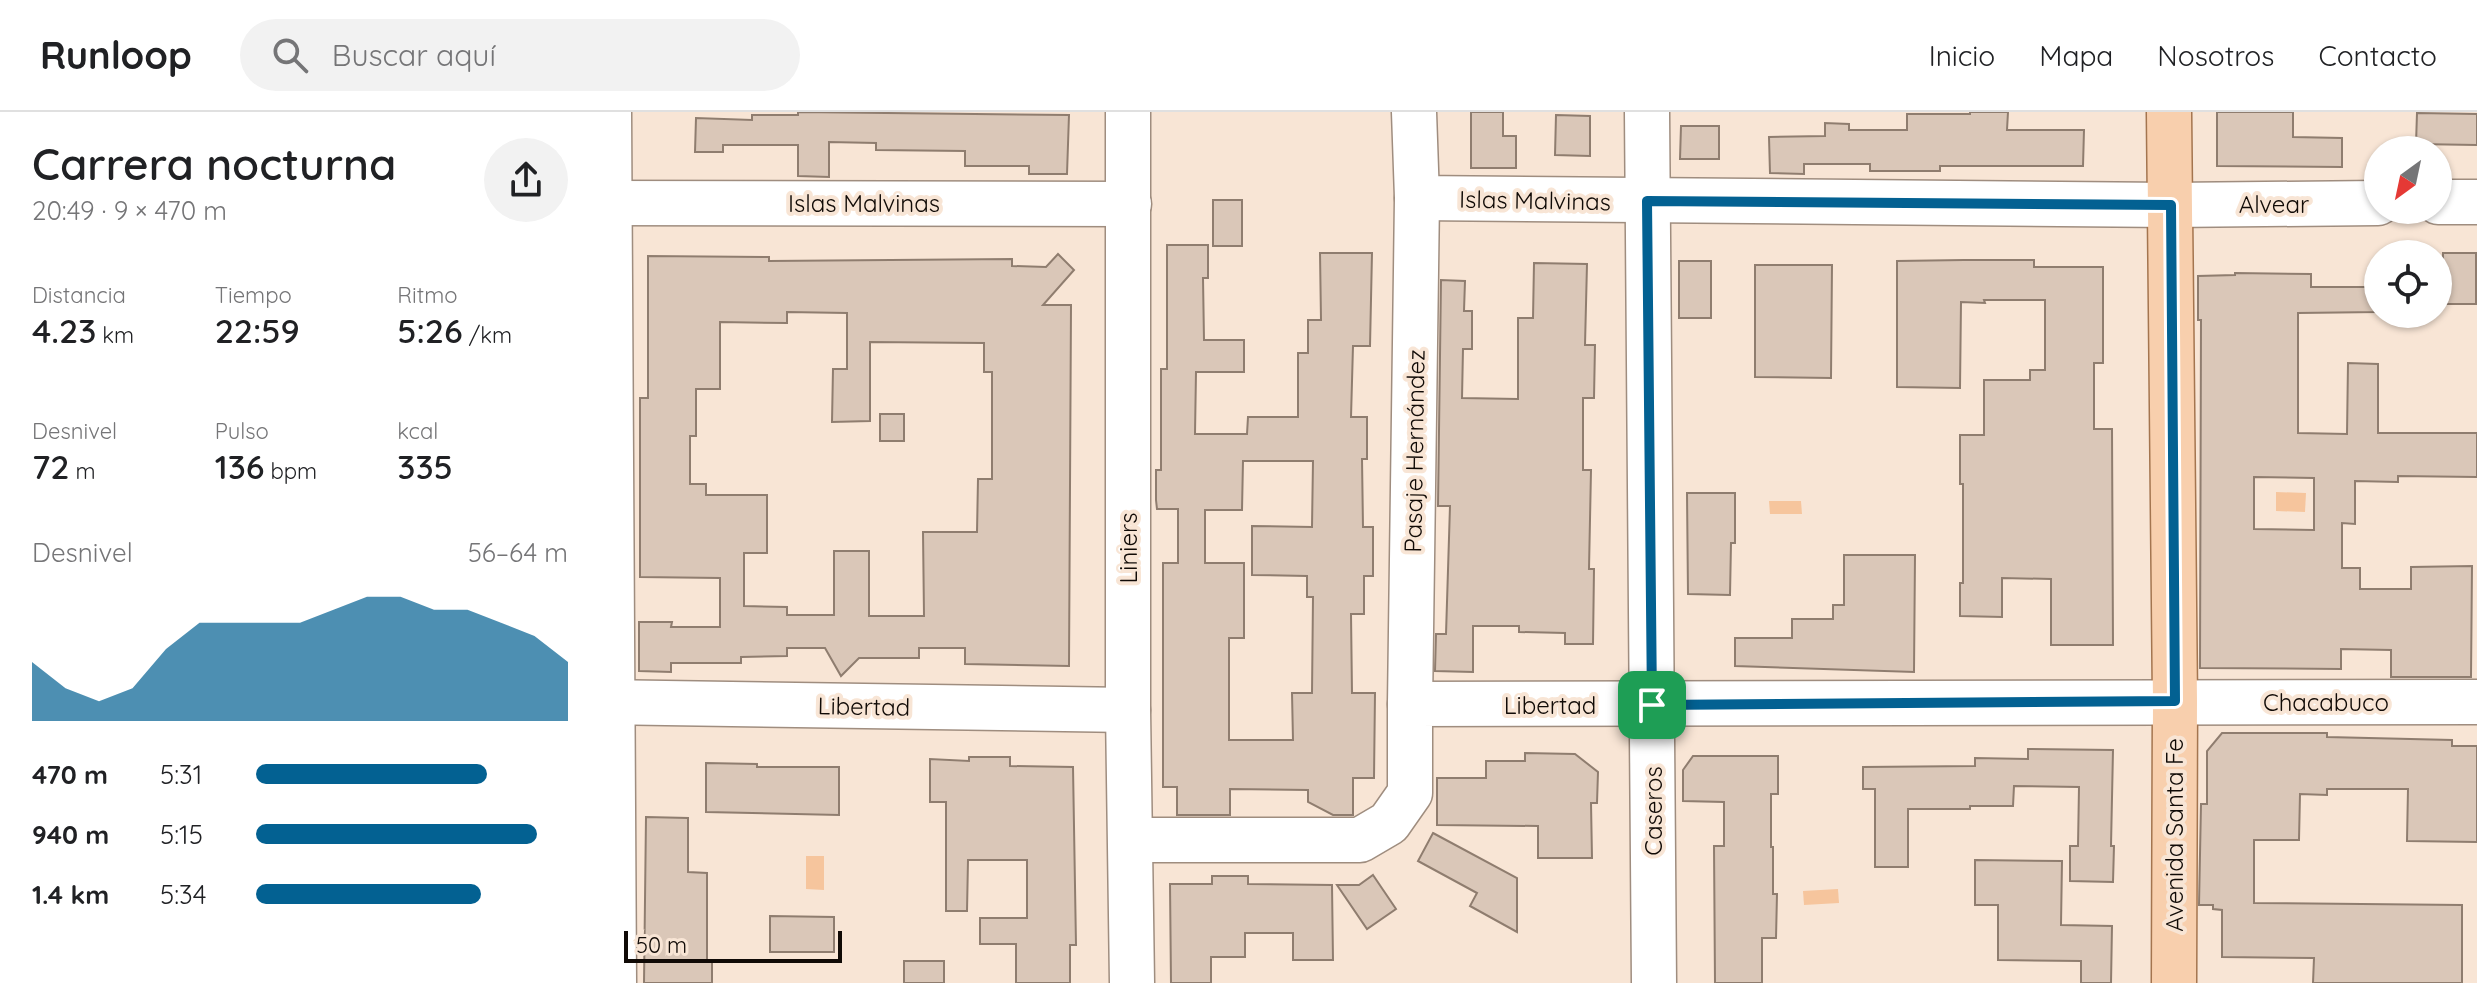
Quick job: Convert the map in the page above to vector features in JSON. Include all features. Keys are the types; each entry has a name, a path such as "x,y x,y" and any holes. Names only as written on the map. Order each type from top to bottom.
{"main road":[{"name":"Avenida Santa Fe","path":"2169,112 2175,701 2174,983"}],"street":[{"path":"609,112 605,203 606,702 614,983"},
{"name":"Liniers","path":"1128,112 1128,710 1132,983"},
{"path":"1414,112 1417,198"},
{"name":"Caseros","path":"1647,112 1654,983"},
{"name":"Islas Malvinas","path":"1417,198 2171,205"},
{"name":"Pasaje Hernández","path":"1410,704 1417,198"},
{"path":"2452,202 2477,202"},
{"name":"Islas Malvinas","path":"605,203 1129,204"},
{"name":"Alvear","path":"2171,205 2364,203"},
{"name":"Libertad","path":"1410,704 2175,701"},
{"name":"Chacabuco","path":"2175,701 2477,702"},
{"name":"Libertad","path":"606,702 1128,710"},
{"path":"1131,840 1360,840 1389,823 1410,793 1410,704"}],"shaded area":[{"path":"2276,492 2306,493 2305,512 2276,511"},
{"path":"1769,501 1801,501 1802,514 1770,514"},
{"path":"806,856 824,856 824,890 806,889"},
{"path":"1838,889 1839,903 1804,905 1803,891"}],"building":[{"path":"798,112 1069,115 1067,174 1029,174 1029,166 965,166 965,151 876,150 876,143 829,142 829,177 798,176 798,145 723,145 723,152 695,152 696,118 752,120 752,115 798,115"},
{"path":"1471,112 1503,112 1503,136 1516,136 1516,168 1471,168"},
{"path":"2008,112 2007,130 2084,130 2083,166 1940,166 1940,171 1870,171 1870,164 1804,164 1804,174 1770,173 1769,137 1825,136 1825,123 1849,124 1849,130 1907,130 1907,114"},
{"path":"2217,112 2293,112 2293,137 2342,138 2342,167 2217,166"},
{"path":"2417,113 2477,114 2477,145 2452,145 2452,136 2416,136"},
{"path":"1556,115 1590,116 1590,156 1555,155"},
{"path":"1681,126 1719,126 1719,159 1680,159"},
{"path":"1213,200 1242,200 1242,246 1213,246"},
{"path":"1167,245 1208,245 1208,278 1203,278 1204,340 1244,340 1244,372 1196,372 1195,434 1247,434 1248,417 1298,417 1298,353 1308,353 1308,320 1321,320 1320,253 1372,253 1370,346 1353,346 1351,417 1367,417 1367,459 1362,459 1363,527 1373,527 1373,576 1364,576 1364,614 1351,614 1352,693 1375,693 1374,778 1353,778 1353,815 1333,815 1308,802 1308,790 1230,789 1230,815 1177,815 1177,787 1163,787 1163,563 1178,563 1178,509 1157,509 1156,500 1156,470 1161,470 1161,369 1167,369","holes":["1243,461 1313,461 1312,527 1252,526 1252,575 1307,576 1307,597 1313,597 1312,693 1292,693 1293,740 1229,740 1229,638 1244,638 1244,563 1205,563 1205,510 1242,510"]},
{"path":"2452,253 2476,253 2476,304 2452,304"},
{"path":"1058,254 1074,270 1043,305 1071,305 1069,666 965,664 965,648 919,648 919,658 859,658 841,676 825,648 787,648 787,656 741,657 741,663 671,663 671,672 639,671 639,622 672,622 671,627 720,627 720,578 640,577 640,398 648,398 648,256 769,257 769,261 1012,259 1012,266 1046,267","holes":["787,312 847,313 847,369 833,369 832,422 870,421 870,342 984,343 984,372 992,372 992,479 978,479 977,532 923,532 924,616 869,616 869,551 834,551 834,615 787,615 787,607 744,606 744,553 767,553 767,495 706,495 706,484 690,484 690,436 696,436 696,389 720,389 720,322 787,323"]},
{"path":"2034,260 2034,267 2103,267 2103,363 2094,363 2094,429 2112,429 2113,645 2051,645 2051,579 2002,578 2002,617 1960,616 1963,484 1960,484 1960,435 1984,435 1984,380 2030,380 2030,370 2045,370 2045,300 1961,302 1960,388 1897,387 1897,261"},
{"path":"1679,261 1711,261 1711,318 1679,318"},
{"path":"1534,263 1587,264 1585,345 1595,345 1594,398 1583,398 1583,470 1591,470 1589,569 1594,569 1593,644 1565,644 1565,633 1519,632 1519,626 1473,626 1473,672 1435,671 1436,634 1446,634 1450,506 1438,506 1441,280 1465,281 1464,311 1472,311 1472,349 1463,349 1462,398 1518,399 1518,318 1533,318"},
{"path":"1755,265 1832,265 1831,378 1755,377"},
{"path":"2311,274 2311,287 2364,287 2364,312 2298,313 2298,433 2347,434 2348,363 2378,364 2378,433 2477,433 2477,477 2398,476 2398,482 2355,481 2355,524 2342,523 2342,568 2360,568 2360,589 2411,589 2411,567 2472,566 2471,677 2391,677 2391,650 2341,649 2341,669 2200,668 2201,320 2198,320 2198,276","holes":["2254,477 2314,478 2314,530 2254,529"]},
{"path":"880,414 904,414 904,441 880,441"},
{"path":"1687,493 1735,493 1735,543 1731,543 1730,595 1688,594"},
{"path":"1844,555 1915,555 1914,672 1735,666 1735,638 1792,638 1792,619 1833,619 1833,605 1844,605"},
{"path":"2222,733 2327,733 2327,737 2452,740 2452,746 2477,746 2477,842 2407,841 2408,789 2327,789 2327,795 2300,794 2299,840 2254,840 2254,903 2462,905 2462,983 2313,983 2314,958 2222,957 2222,910 2213,909 2213,905 2199,905 2201,804 2207,804 2207,751"},
{"path":"2028,749 2113,750 2113,882 2070,881 2070,846 2078,846 2079,787 2014,786 2013,806 1908,809 1908,867 1875,867 1875,789 1863,789 1863,767 1975,766 1975,758 2028,759"},
{"path":"1525,753 1575,754 1598,772 1597,803 1591,803 1592,858 1538,858 1538,826 1437,825 1437,778 1486,778 1486,761 1525,761"},
{"path":"1693,756 1778,756 1778,794 1771,794 1773,894 1777,894 1776,938 1762,938 1762,983 1715,983 1714,846 1724,846 1724,802 1683,801 1683,770"},
{"path":"969,757 1010,757 1010,766 1073,767 1076,945 1070,945 1070,983 1016,983 1016,944 980,944 980,918 1027,918 1027,860 968,860 967,911 946,911 946,802 930,802 930,759 969,761"},
{"path":"706,763 757,764 757,767 839,767 839,815 706,812"},
{"path":"646,817 688,818 688,872 707,873 707,960 712,960 712,983 644,983"},
{"path":"1433,833 1517,878 1517,932 1470,906 1477,893 1418,861"},
{"path":"1975,860 2062,861 2061,925 2112,926 2111,983 2081,983 2081,961 1998,960 1998,905 1975,905"},
{"path":"1373,875 1396,909 1367,929 1337,885 1359,885"},
{"path":"1212,876 1248,876 1248,884 1332,885 1333,960 1293,960 1293,933 1245,933 1245,957 1211,957 1211,983 1171,983 1170,884 1212,884"},
{"path":"770,916 834,917 834,952 770,952"},
{"path":"904,961 944,961 944,983 904,983"}],"route":[{"path":"1647,201 2171,205 2175,701 1652,705 1647,201"}]}
